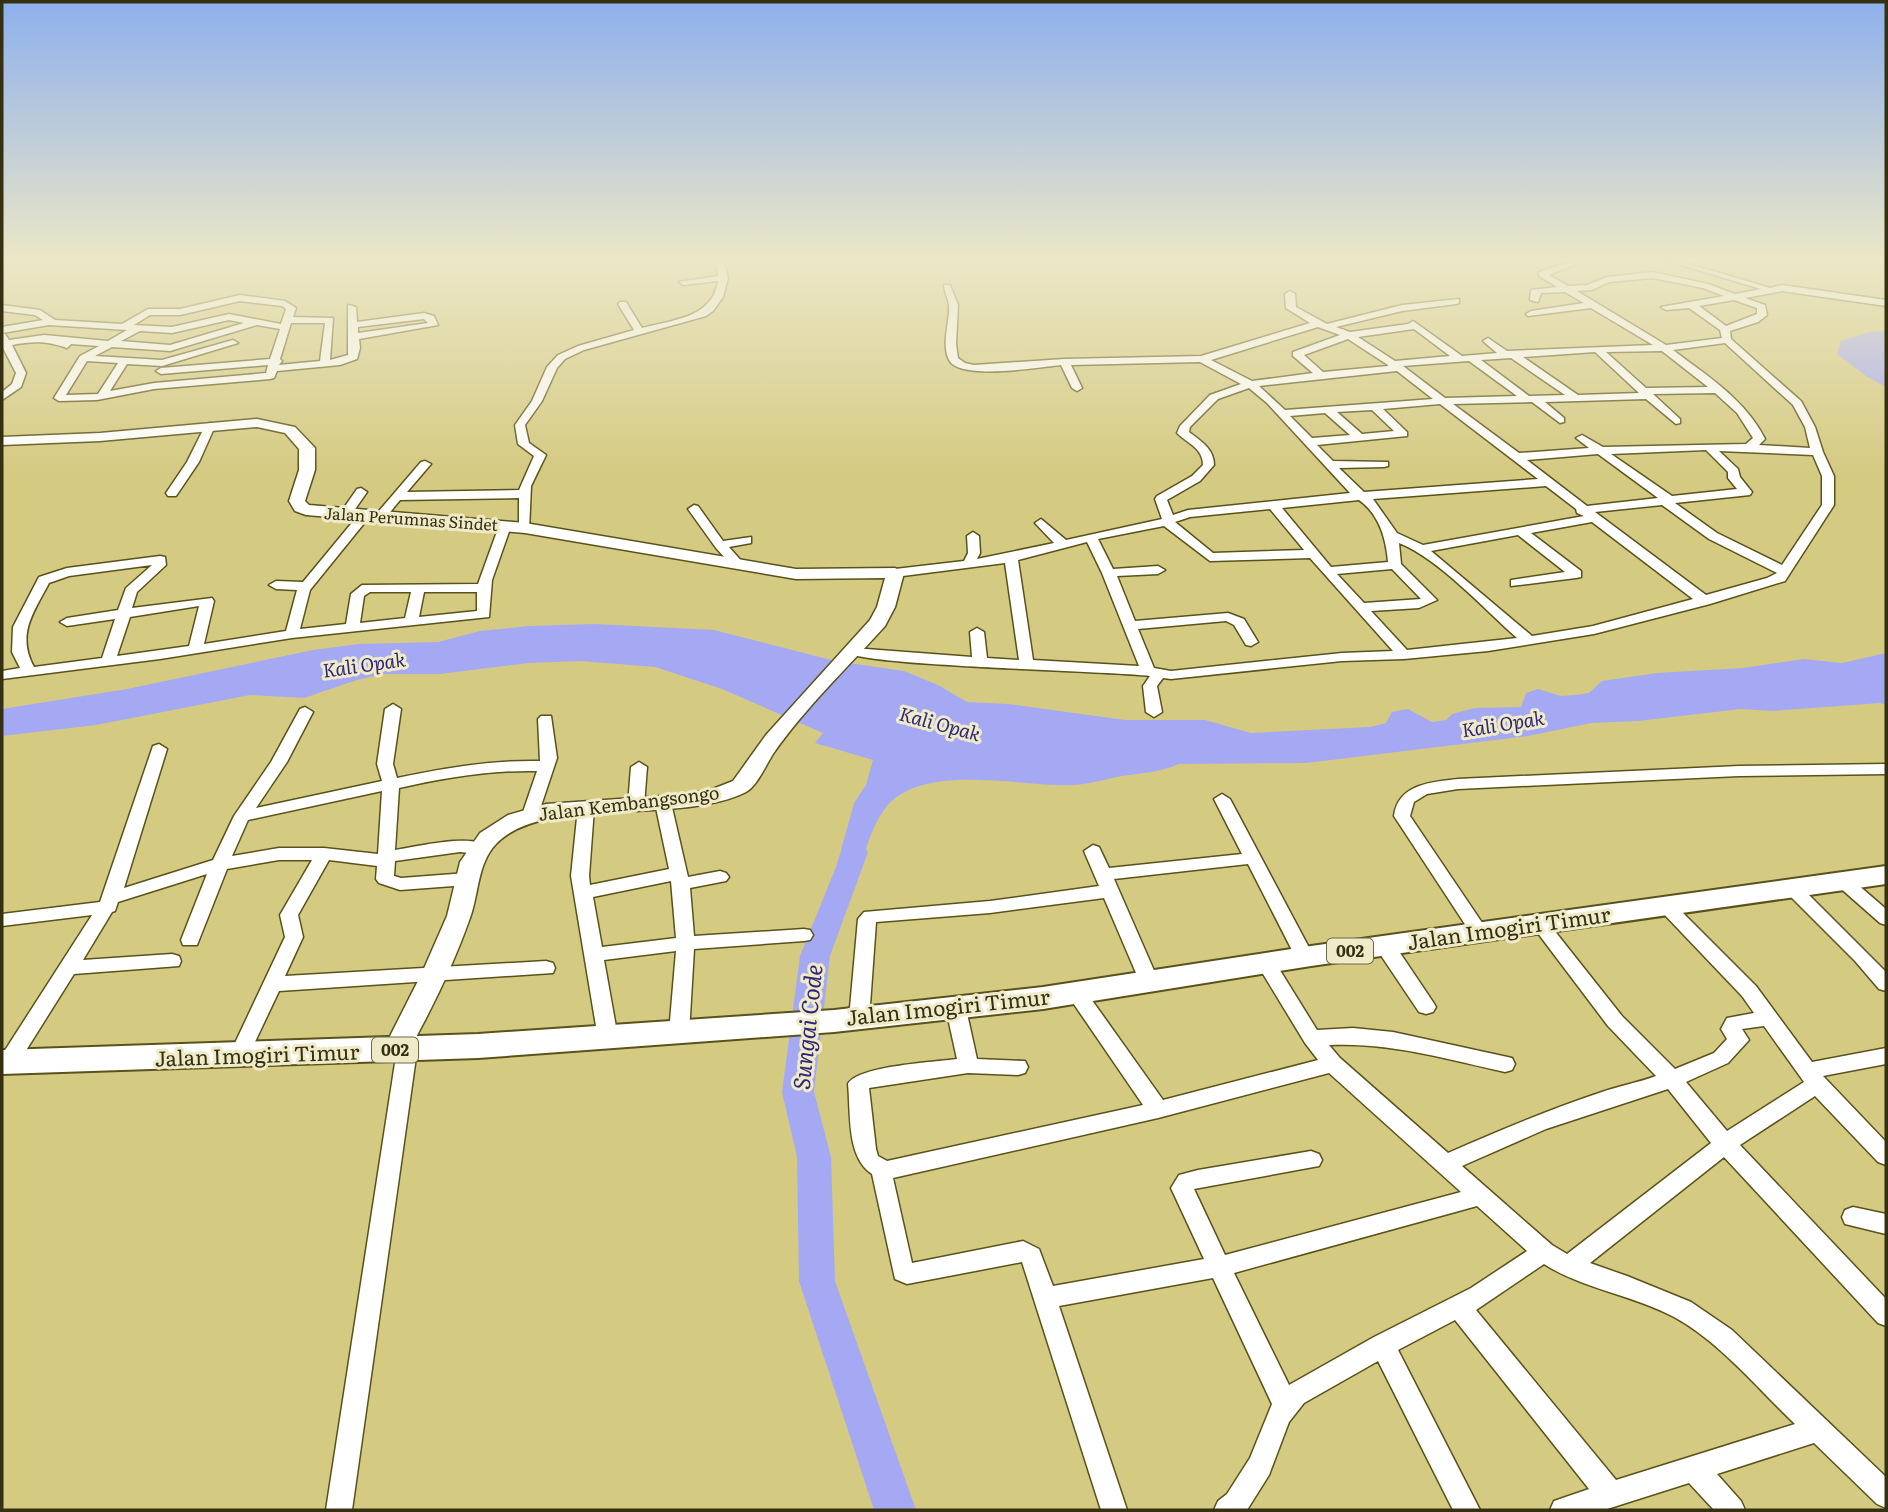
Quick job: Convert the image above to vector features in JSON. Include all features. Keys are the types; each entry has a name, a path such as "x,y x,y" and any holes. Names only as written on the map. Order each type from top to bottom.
{"main road":[{"name":"Jalan Imogiri Timur","path":"5,1062 238,1058 402,1050 859,1019 1077,994 1305,957 1886,875"}],"street":[{"path":"130,333 86,357 60,398 102,397 154,386 271,376 284,333"},
{"path":"3,336 170,348 222,333"},
{"path":"225,333 234,336 225,365"},
{"path":"325,363 329,333"},
{"path":"60,341 86,357 160,367 325,363 344,362 353,357 354,333"},
{"path":"354,337 393,333"},
{"path":"524,528 524,494 540,455 524,444 520,425 540,396 551,367 573,351 634,333"},
{"path":"952,333 951,353 962,367 1202,359 1295,333"},
{"path":"1342,333 1395,366 1517,457 1586,514 1705,601"},
{"path":"1321,375 1297,354 1349,335 1365,333"},
{"path":"1425,333 1560,420"},
{"path":"1638,333 1664,348 1718,390 1753,426 1759,439 1750,446"},
{"path":"852,653 1187,674 1342,657 1454,652 1594,630 1772,581 1780,578 1828,505 1828,476 1816,452 1811,427 1797,403 1723,333"},
{"path":"1314,554 1210,557 1168,521 1161,499 1199,479 1207,467 1208,456 1201,446 1184,433 1185,426 1214,397 1250,384 1321,375 1508,354 1664,348 1731,333"},
{"path":"2,397 18,385 20,378 20,368 3,336"},
{"path":"1488,341 1575,397"},
{"path":"160,367 233,343"},
{"path":"154,386 160,367 174,353 170,348"},
{"path":"1598,350 1676,421"},
{"path":"1202,359 1250,384 1283,413 1329,465 1377,510 1392,536 1395,565 1430,600 1419,604 1361,607"},
{"path":"2,366 16,361"},
{"path":"102,397 124,361"},
{"path":"1064,362 1077,388"},
{"path":"1283,413 1442,401 1718,390"},
{"path":"1310,442 1403,434 1373,405"},
{"path":"1327,409 1362,439"},
{"name":"Jalan Perumnas Sindet","path":"2,441 100,437 257,423 290,430 307,448 307,470 298,505 306,510 524,528 607,540 796,575 895,573"},
{"path":"172,493 193,462 209,426"},
{"path":"1582,438 1713,536 1784,571"},
{"path":"1517,457 1750,446 1816,452"},
{"path":"1421,550 1521,531 1586,514 1666,500 1746,492 1734,478 1734,471 1709,447"},
{"path":"292,634 306,586 371,517 397,496 425,464"},
{"path":"1329,465 1384,464"},
{"path":"895,573 1011,558 1188,514 1361,496 1549,482"},
{"path":"345,515 361,492"},
{"path":"397,496 524,494"},
{"path":"1273,505 1326,571 1404,655"},
{"path":"694,509 720,545 738,564"},
{"path":"1041,523 1064,545"},
{"path":"2,675 353,626 484,614 483,588 505,526"},
{"path":"1516,583 1576,573 1521,531"},
{"path":"968,565 974,553 972,536"},
{"path":"1392,536 1421,550 1444,566 1528,640"},
{"path":"1091,538 1153,672 1149,695 1154,712"},
{"path":"720,545 747,540"},
{"path":"1011,558 1027,665"},
{"path":"29,671 19,652 20,627 38,587 51,576 160,560 154,573 131,591 108,662"},
{"path":"1326,571 1395,565"},
{"path":"1109,573 1158,570"},
{"name":"Jalan Kembangsongo","path":"402,1050 459,916 467,879 480,848 505,826 530,815 714,796 741,786 750,777 773,739 852,653 883,614 895,573"},
{"path":"276,585 306,586"},
{"path":"353,626 362,590 377,586 418,589 483,588"},
{"path":"411,622 418,589"},
{"path":"67,622 207,601 195,650"},
{"path":"1130,626 1228,617 1239,622 1251,642"},
{"path":"977,632 979,662"},
{"path":"393,709 385,764 391,785 385,879 392,884 467,879"},
{"path":"190,940 242,816 279,762 305,712"},
{"path":"530,815 550,751 546,719"},
{"path":"5,1062 111,903 159,748"},
{"path":"242,816 492,766 547,766"},
{"path":"636,805 639,767"},
{"path":"1480,933 1402,816 1402,806 1411,794 1458,784 1739,771 1886,769"},
{"path":"1222,799 1305,957"},
{"path":"663,803 680,878 685,943 679,1032"},
{"path":"586,808 580,855 583,893 608,1038"},
{"path":"2,920 111,903 220,864 278,853 385,859 460,846 480,848"},
{"path":"1093,851 1149,982"},
{"path":"238,1058 294,937 289,915 324,854"},
{"path":"859,1019 867,919 870,916 990,907 1107,883 1255,858"},
{"path":"583,893 680,878 720,877"},
{"path":"1844,881 1886,919"},
{"path":"1793,888 1883,973"},
{"path":"1667,906 1749,990 1813,1077 1886,1156"},
{"path":"1540,925 1615,1021 1671,1078 1725,1144 1797,1223 1886,1315"},
{"path":"595,956 685,943 804,935"},
{"path":"1385,946 1426,1007"},
{"path":"70,967 172,961"},
{"path":"1266,964 1312,1038 1333,1065 1544,1252 1568,1267 1619,1283 1683,1310 1723,1338 1886,1495"},
{"path":"273,984 546,968"},
{"path":"1077,994 1158,1110"},
{"path":"956,1009 968,1065"},
{"path":"1444,1164 1539,1123 1703,1067 1733,1048 1739,1040 1731,1029 1734,1023 1770,1018"},
{"path":"1312,1038 1353,1036 1393,1040 1505,1064"},
{"path":"339,1510 402,1050"},
{"path":"1568,1267 1813,1077 1886,1056"},
{"path":"1018,1067 968,1065 860,1082 858,1088 865,1149 869,1161 884,1171 1158,1110 1333,1065"},
{"path":"1286,1407 1182,1188 1187,1182 1311,1160"},
{"path":"884,1171 882,1177 903,1272 906,1274 1023,1251 1031,1256 1114,1510"},
{"path":"1046,1298 1217,1266 1480,1196"},
{"path":"1853,1217 1886,1224"},
{"path":"1227,1510 1236,1503 1260,1466 1279,1415 1296,1395 1383,1345 1479,1296 1544,1252"},
{"path":"1458,1306 1611,1495"},
{"path":"1383,1345 1466,1510"},
{"path":"1563,1510 1820,1429"},
{"path":"1694,1469 1731,1510"}],"water":[{"path":"1867,333 1886,333 1886,387 1837,354 1841,341"},
{"name":"Kali Opak","path":"594,624 714,630 835,661 904,671 938,685 967,702 1008,704 1125,720 1205,720 1251,733 1370,727 1386,723 1392,712 1408,709 1432,722 1446,720 1452,714 1475,708 1521,707 1526,693 1538,689 1561,696 1575,695 1589,693 1602,681 1657,673 1743,668 1804,659 1842,663 1886,653 1886,705 1880,703 1772,711 1741,709 1638,721 1591,723 1528,736 1306,763 1179,764 1158,771 1074,785 973,780 922,785 900,795 878,819 854,891 833,879 854,803 866,785 873,760 815,743 823,733 722,689 655,667 581,661 529,663 440,674 384,674 304,698 250,695 96,725 2,736 2,709 127,689 313,650 359,644 438,642 480,631 529,626"}],"waterway":[{"name":"Sungai Code","path":"855,852 815,956 798,1092 814,1157 817,1281 895,1510"}]}
